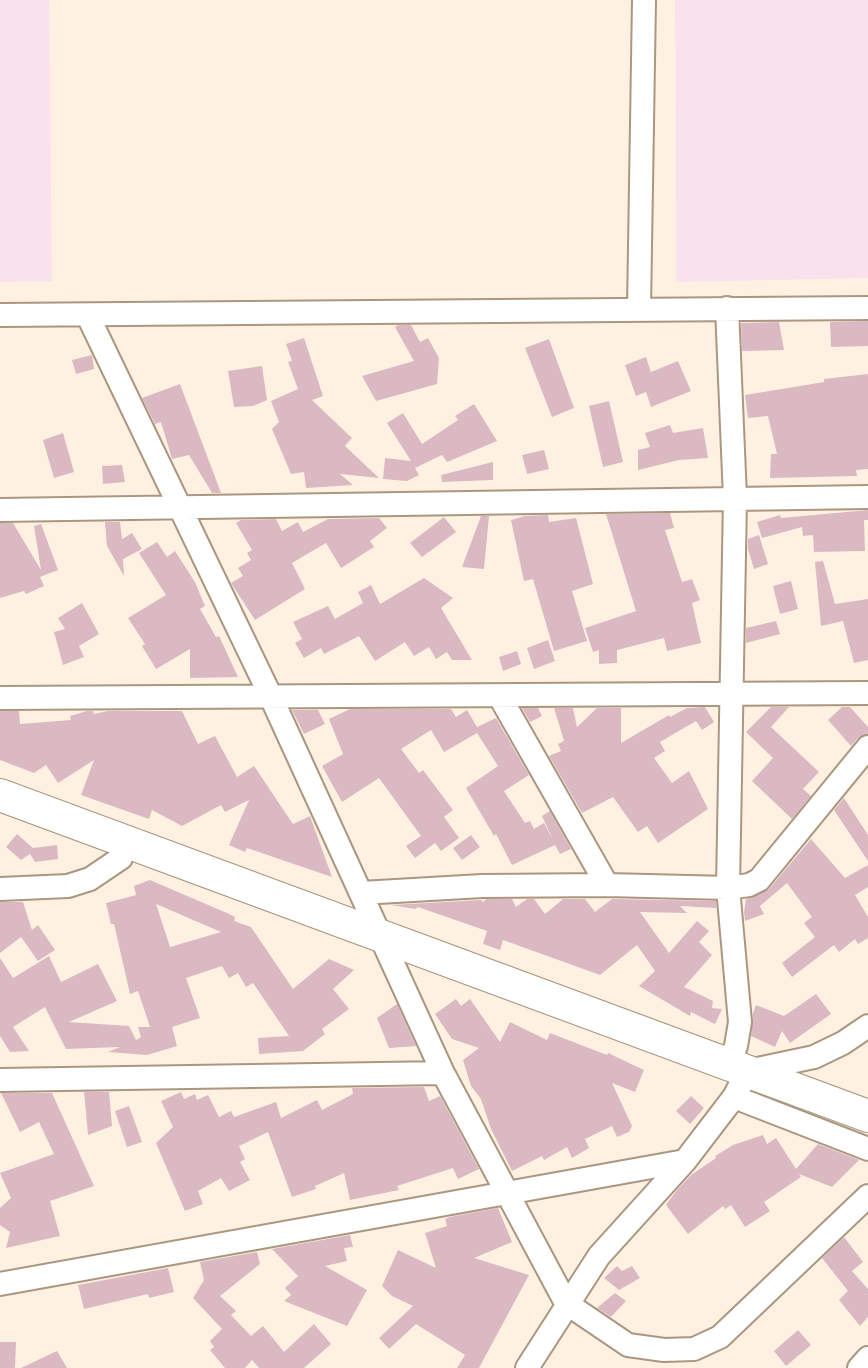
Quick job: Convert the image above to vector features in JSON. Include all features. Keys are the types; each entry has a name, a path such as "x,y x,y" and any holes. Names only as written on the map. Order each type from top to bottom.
{"street":[{"path":"639,309 644,0"},
{"path":"527,1368 566,1303 599,1256 685,1161 738,1080 736,1046 740,1022 728,888 735,498 727,308"},
{"path":"0,315 868,308"},
{"path":"88,315 271,697 443,1073 566,1303 628,1345 664,1350 694,1349 720,1337 868,1196"},
{"path":"0,510 868,497"},
{"path":"0,698 733,696 868,693"},
{"path":"500,697 607,885"},
{"path":"361,893 482,886 607,885 728,888 759,880 868,747"},
{"path":"0,795 386,947 738,1080 868,1134"},
{"path":"0,813 121,858 386,947"},
{"path":"0,889 68,886 90,879 121,858"},
{"path":"738,1080 814,1057 843,1043 868,1026"},
{"path":"0,1080 443,1073"},
{"path":"738,1080 868,1116"},
{"path":"738,1080 868,1149"},
{"path":"0,1284 507,1195 685,1161"},
{"path":"859,1368 868,1358"}],"shaded area":[{"path":"0,0 49,0 52,281 0,282"},
{"path":"675,0 868,0 868,278 676,282"}],"building":[{"path":"868,321 868,346 831,347 830,322"},
{"path":"779,322 784,350 742,351 741,323"},
{"path":"411,325 420,342 428,338 439,358 437,384 376,401 362,376 414,361 395,327"},
{"path":"304,338 323,396 312,400 352,438 345,446 379,478 340,474 353,485 306,488 304,472 291,474 272,429 279,422 271,401 298,389 288,362 292,361 286,344"},
{"path":"549,339 574,408 552,417 525,348"},
{"path":"92,355 94,369 76,374 72,360"},
{"path":"646,357 651,372 678,361 691,391 651,407 646,392 636,396 625,365"},
{"path":"262,366 267,400 253,406 234,407 228,371"},
{"path":"868,374 868,469 856,470 857,476 770,478 771,454 777,454 768,416 748,418 745,395 824,382 824,379"},
{"path":"180,384 221,493 212,493 189,455 172,459 161,422 155,424 142,398"},
{"path":"609,401 623,462 603,467 589,406"},
{"path":"474,404 497,441 447,462 442,455 415,468 419,475 407,481 383,479 385,458 411,461 387,423 403,413 422,444 458,420 455,416"},
{"path":"670,425 673,433 703,428 708,458 679,460 638,470 638,450 650,447 645,433"},
{"path":"63,433 74,472 54,478 43,440"},
{"path":"544,450 549,469 527,474 522,455"},
{"path":"493,462 493,480 442,482 441,475"},
{"path":"122,465 125,482 103,484 102,466"},
{"path":"868,510 868,520 864,520 865,551 814,552 813,535 803,536 802,527 762,538 757,522 780,515 781,518"},
{"path":"670,513 674,528 665,530 682,582 692,579 700,600 692,603 701,643 667,651 664,638 617,650 617,663 599,664 599,650 593,652 585,628 636,611 606,514"},
{"path":"548,515 549,522 576,518 593,584 572,591 587,641 554,651 533,579 524,581 511,520 525,516"},
{"path":"481,516 489,516 484,569 462,567"},
{"path":"444,517 456,532 422,557 410,543"},
{"path":"379,518 387,528 370,541 374,547 341,568 326,543 292,563 305,589 255,620 231,583 243,576 238,568 251,560 247,553 252,550 236,523 241,520 276,519 282,531 298,522 303,532 328,519"},
{"path":"105,522 120,522 122,539 132,533 142,549 123,559 124,576 107,546"},
{"path":"0,523 13,523 41,570 34,526 41,524 58,570 40,577 44,586 26,594 24,591 0,598"},
{"path":"759,535 768,564 754,569 748,549 748,539"},
{"path":"157,542 167,557 175,551 195,582 205,606 200,609 216,637 219,636 238,677 190,678 190,649 156,669 142,646 145,644 128,618 166,595 139,553"},
{"path":"823,561 835,604 868,599 868,660 854,663 843,621 821,626 815,562"},
{"path":"424,578 453,598 441,608 472,660 452,660 447,652 436,659 429,647 414,656 405,642 375,661 359,636 324,654 321,648 304,658 295,643 302,639 293,622 328,606 335,619 363,603 358,592 371,585 380,604"},
{"path":"791,581 798,609 780,614 773,586"},
{"path":"82,603 99,634 79,646 84,657 63,665 54,632 65,629 58,618"},
{"path":"776,621 780,634 746,643 746,628"},
{"path":"548,640 555,661 534,669 527,648"},
{"path":"517,651 521,664 503,671 499,657"},
{"path":"705,707 714,722 702,730 696,721 660,742 665,751 654,758 672,783 689,771 708,809 658,843 647,826 638,832 613,797 582,813 549,756 561,751 558,744 564,741 554,708 573,708 577,727 597,708 621,708 621,743 669,715 670,717 687,708"},
{"path":"771,707 789,707 771,727 819,772 803,789 811,796 792,819 752,781 773,758 746,732"},
{"path":"842,707 850,707 868,727 868,734 858,738 851,746 828,720"},
{"path":"522,708 538,708 542,716 530,722"},
{"path":"350,709 451,709 456,717 467,710 477,727 496,718 529,775 504,791 525,823 530,821 534,829 544,823 553,840 542,816 550,811 571,849 560,854 555,845 512,865 496,834 494,836 466,788 498,766 477,733 444,752 431,730 401,749 419,773 423,770 453,810 444,817 459,838 441,851 435,843 415,858 406,846 421,836 379,778 342,802 322,766 343,754 329,719"},
{"path":"292,710 318,710 325,724 304,734"},
{"path":"0,711 19,711 20,724 71,720 70,716 87,711 93,711 94,714 108,711 182,711 198,744 215,736 237,777 254,766 293,824 310,816 332,877 247,848 245,852 229,845 249,800 225,812 221,805 182,826 152,810 149,819 81,795 94,760 58,783 46,765 34,773 0,760"},
{"path":"844,798 868,835 868,861 834,810"},
{"path":"17,834 33,848 57,845 58,859 35,862 30,854 21,860 6,847"},
{"path":"471,835 480,847 462,860 453,848"},
{"path":"811,839 845,878 868,865 868,887 855,895 868,917 868,938 858,944 855,939 839,952 834,945 792,977 782,963 815,937 804,923 812,917 787,883 760,906 764,914 745,921 744,912 746,899 769,889"},
{"path":"150,880 227,913 235,917 234,921 251,927 293,989 329,959 354,970 333,989 349,1009 322,1029 325,1034 303,1051 259,1054 258,1038 289,1036 253,983 246,987 238,973 229,978 222,966 186,978 200,1018 172,1027 177,1046 147,1055 108,1052 120,1047 66,1049 45,1007 13,1027 29,1051 10,1052 0,1036 0,958 13,978 49,956 61,982 98,964 117,1001 69,1022 129,1026 136,1040 141,1037 138,1027 150,1027 138,991 130,994 114,924 111,924 106,903 136,895 134,886","holes":["156,904 221,932 170,947"]},
{"path":"486,899 512,899 516,907 527,899 534,899 545,914 563,899 585,899 595,912 612,899 716,901 716,908 680,906 687,913 640,912 669,953 697,921 709,931 699,942 712,955 684,987 713,1001 712,1008 722,1009 715,1024 691,1012 690,1016 639,986 655,971 637,945 600,975 503,940 500,950 483,944 487,931 418,907 415,909 391,905 481,900 483,902"},
{"path":"0,902 23,902 32,930 38,925 55,950 38,961 21,937 0,953"},
{"path":"816,994 831,1014 790,1043 782,1031 775,1047 751,1036 756,1005 784,1016"},
{"path":"456,999 461,1006 470,999 500,1042 510,1022 547,1040 550,1033 607,1055 608,1053 644,1070 635,1092 612,1083 632,1126 629,1132 617,1137 612,1126 585,1139 589,1148 572,1158 567,1147 544,1160 542,1156 512,1171 491,1129 481,1099 471,1086 463,1060 479,1048 452,1039 435,1014"},
{"path":"397,1004 416,1046 389,1048 377,1018"},
{"path":"424,1087 429,1101 440,1096 479,1169 458,1179 453,1168 397,1186 399,1190 350,1200 344,1173 315,1186 316,1189 292,1197 268,1132 239,1146 245,1159 240,1162 250,1180 229,1191 221,1178 198,1191 203,1204 185,1211 156,1143 173,1127 161,1101 181,1092 184,1099 195,1094 197,1100 208,1095 219,1117 231,1111 234,1117 276,1102 281,1118 317,1100 322,1110 353,1094 352,1088"},
{"path":"84,1092 109,1092 112,1126 88,1135"},
{"path":"1,1093 52,1093 94,1186 50,1201 60,1236 6,1248 10,1232 0,1225 0,1208 11,1198 0,1173 54,1154 39,1122 20,1132"},
{"path":"691,1096 704,1108 690,1124 676,1111"},
{"path":"129,1106 142,1142 127,1147 115,1111"},
{"path":"763,1135 767,1144 776,1138 796,1169 818,1144 859,1160 832,1187 799,1174 801,1177 764,1202 770,1211 745,1227 731,1205 725,1209 723,1206 688,1234 666,1205 676,1191 691,1175 716,1158 715,1156 733,1145"},
{"path":"498,1208 512,1242 474,1258 529,1275 479,1368 457,1368 465,1355 416,1324 389,1349 379,1338 413,1306 392,1296 382,1286 398,1250 436,1268 425,1233 447,1226 445,1219 450,1217"},
{"path":"350,1235 353,1247 344,1248 347,1261 325,1266 367,1290 347,1326 284,1301 291,1295 285,1288 298,1276 272,1249"},
{"path":"844,1237 863,1262 852,1271 868,1289 868,1317 860,1326 839,1300 848,1291 822,1258"},
{"path":"257,1252 260,1264 220,1296 236,1311 231,1315 251,1336 263,1326 284,1352 314,1324 331,1344 304,1368 259,1368 252,1360 245,1368 225,1368 210,1350 214,1347 210,1341 222,1329 193,1298 204,1280 200,1262"},
{"path":"617,1266 622,1271 632,1266 640,1278 619,1290 604,1278"},
{"path":"168,1268 174,1292 149,1298 148,1294 84,1309 78,1285"},
{"path":"615,1293 626,1301 611,1317 597,1308"},
{"path":"798,1330 811,1345 786,1366 774,1351"},
{"path":"0,1342 16,1342 15,1368 0,1368"},
{"path":"57,1351 67,1368 21,1368"}]}
